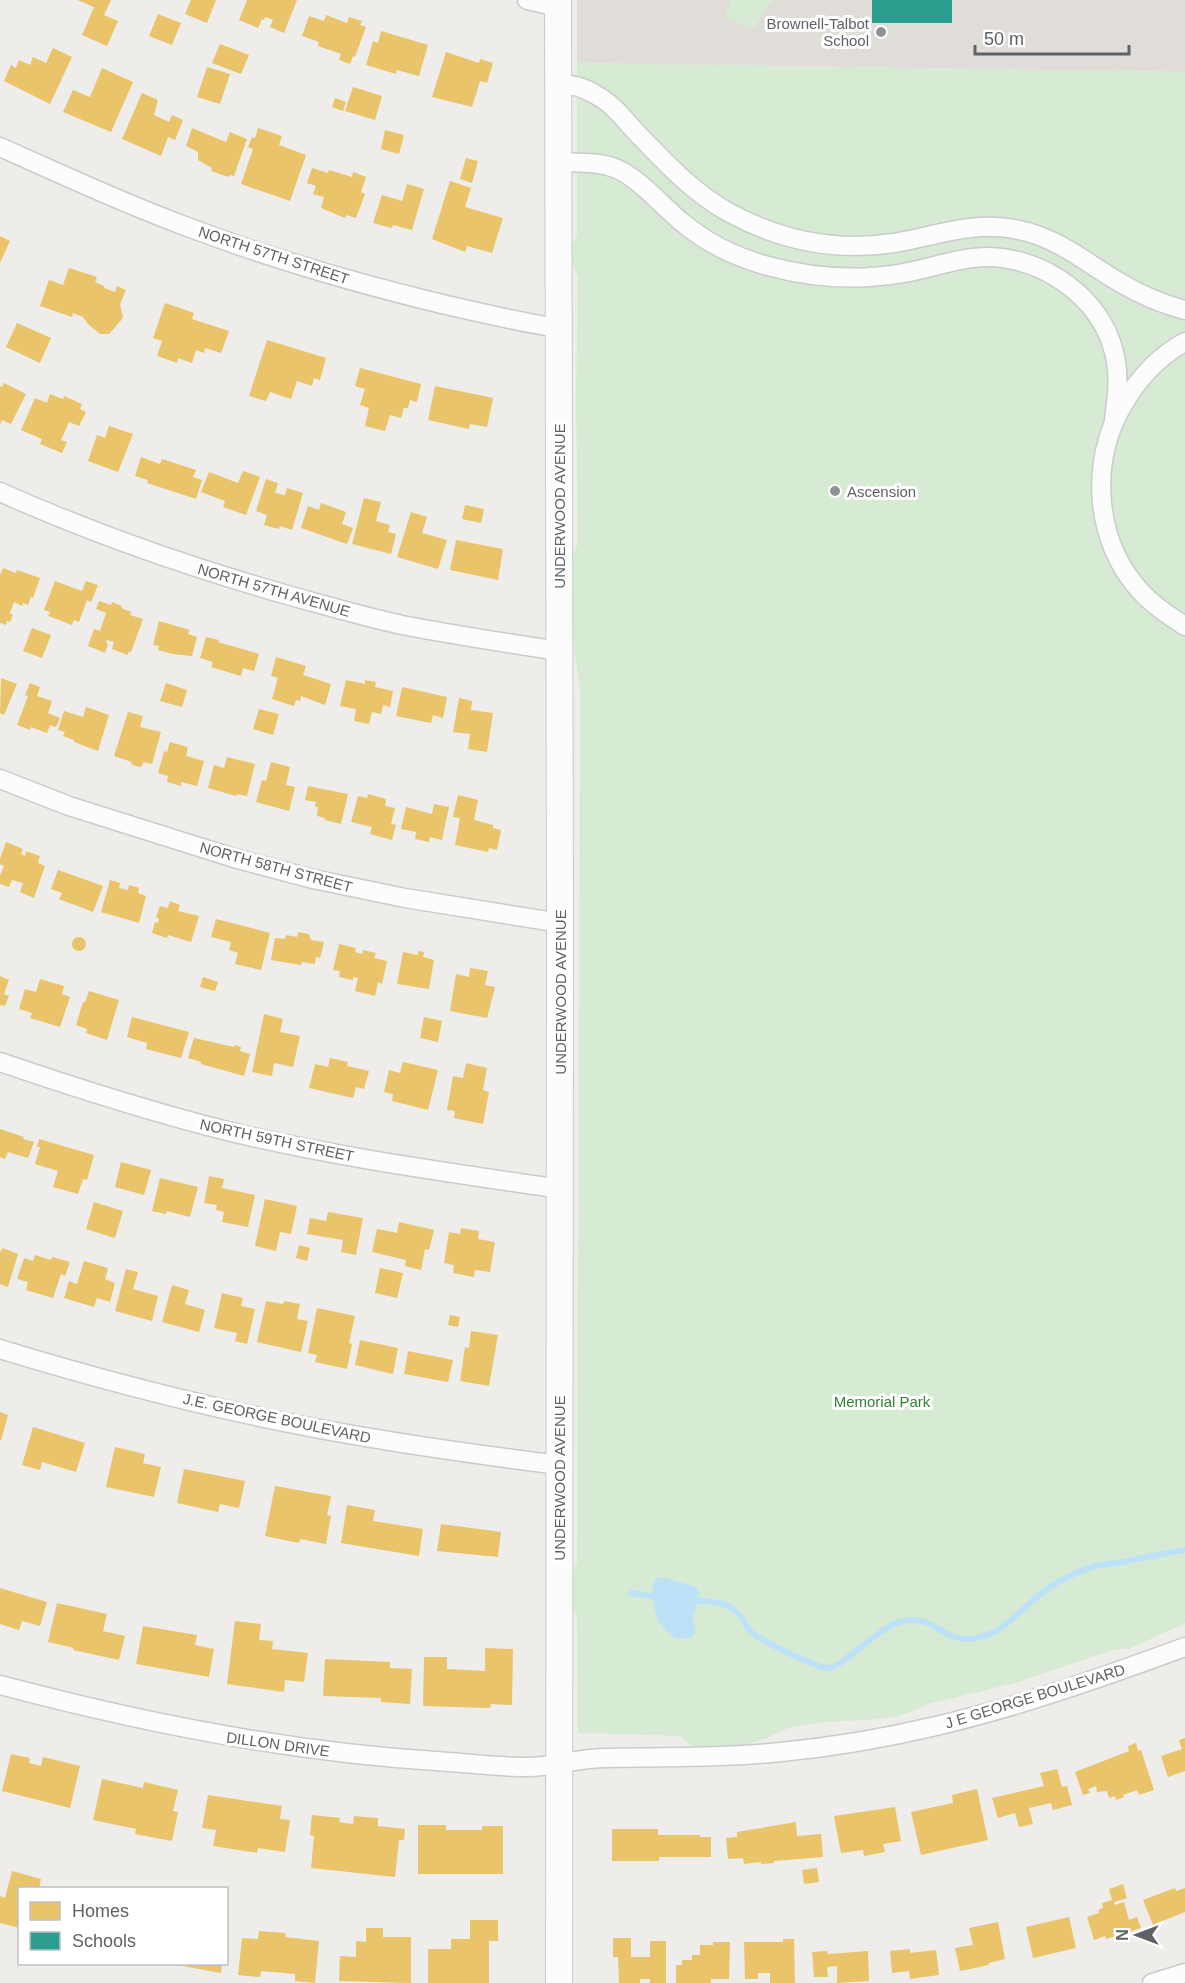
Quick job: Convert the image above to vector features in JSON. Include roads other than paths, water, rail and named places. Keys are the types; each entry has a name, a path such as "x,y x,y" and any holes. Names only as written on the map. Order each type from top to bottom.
{"main road":[{"name":"UNDERWOOD AVENUE","path":"558,3 559,1983"}],"street":[{"path":"527,0 558,3"},
{"path":"558,83 579,86 598,96 692,187 727,211 763,229 809,242 853,246 894,243 972,227 997,226 1019,230 1060,243 1119,282 1155,300 1185,310"},
{"name":"NORTH 57TH STREET","path":"0,147 99,192 262,254 399,293 522,322 558,328"},
{"path":"558,162 585,163 616,169 629,176 686,225 722,249 768,266 789,271 831,277 877,276 902,274 971,258 988,257 1005,258 1040,268 1059,278 1094,311 1114,350 1118,373 1118,396 1101,468 1105,520 1112,544 1125,570 1140,591 1162,611 1185,626"},
{"path":"1114,420 1135,385 1161,358 1185,342"},
{"name":"NORTH 57TH AVENUE","path":"0,492 145,551 247,584 399,624 471,638 559,651"},
{"name":"NORTH 58TH STREET","path":"0,779 69,806 234,858 313,879 405,898 560,923"},
{"name":"NORTH 59TH STREET","path":"0,1062 64,1084 222,1130 400,1165 560,1189"},
{"name":"J.E. GEORGE BOULEVARD","path":"0,1349 209,1405 300,1425 415,1446 559,1465"},
{"name":"J E GEORGE BOULEVARD","path":"560,1763 585,1758 711,1756 781,1752 857,1742 999,1710 1067,1689 1185,1647"},
{"name":"DILLON DRIVE","path":"0,1685 113,1714 194,1731 288,1746 374,1757 528,1767 560,1763"},
{"path":"1152,1983 1185,1973"}],"water":[{"path":"661,1577 694,1586 700,1592 693,1619 696,1629 692,1638 673,1636 658,1618 652,1594 655,1579"}],"waterway":[{"path":"700,1601 730,1607 760,1638 802,1659 828,1668 842,1661 881,1632 900,1622 922,1621 955,1637 976,1638 1007,1624 1050,1587 1078,1572 1095,1566 1185,1550"},
{"path":"631,1593 653,1596"}],"place":[{"name":"Brownell-Talbot School","path":"881,32"},
{"name":"Ascension","path":"835,491"}],"park label":[{"name":"Memorial Park","path":"882,1401"}]}
